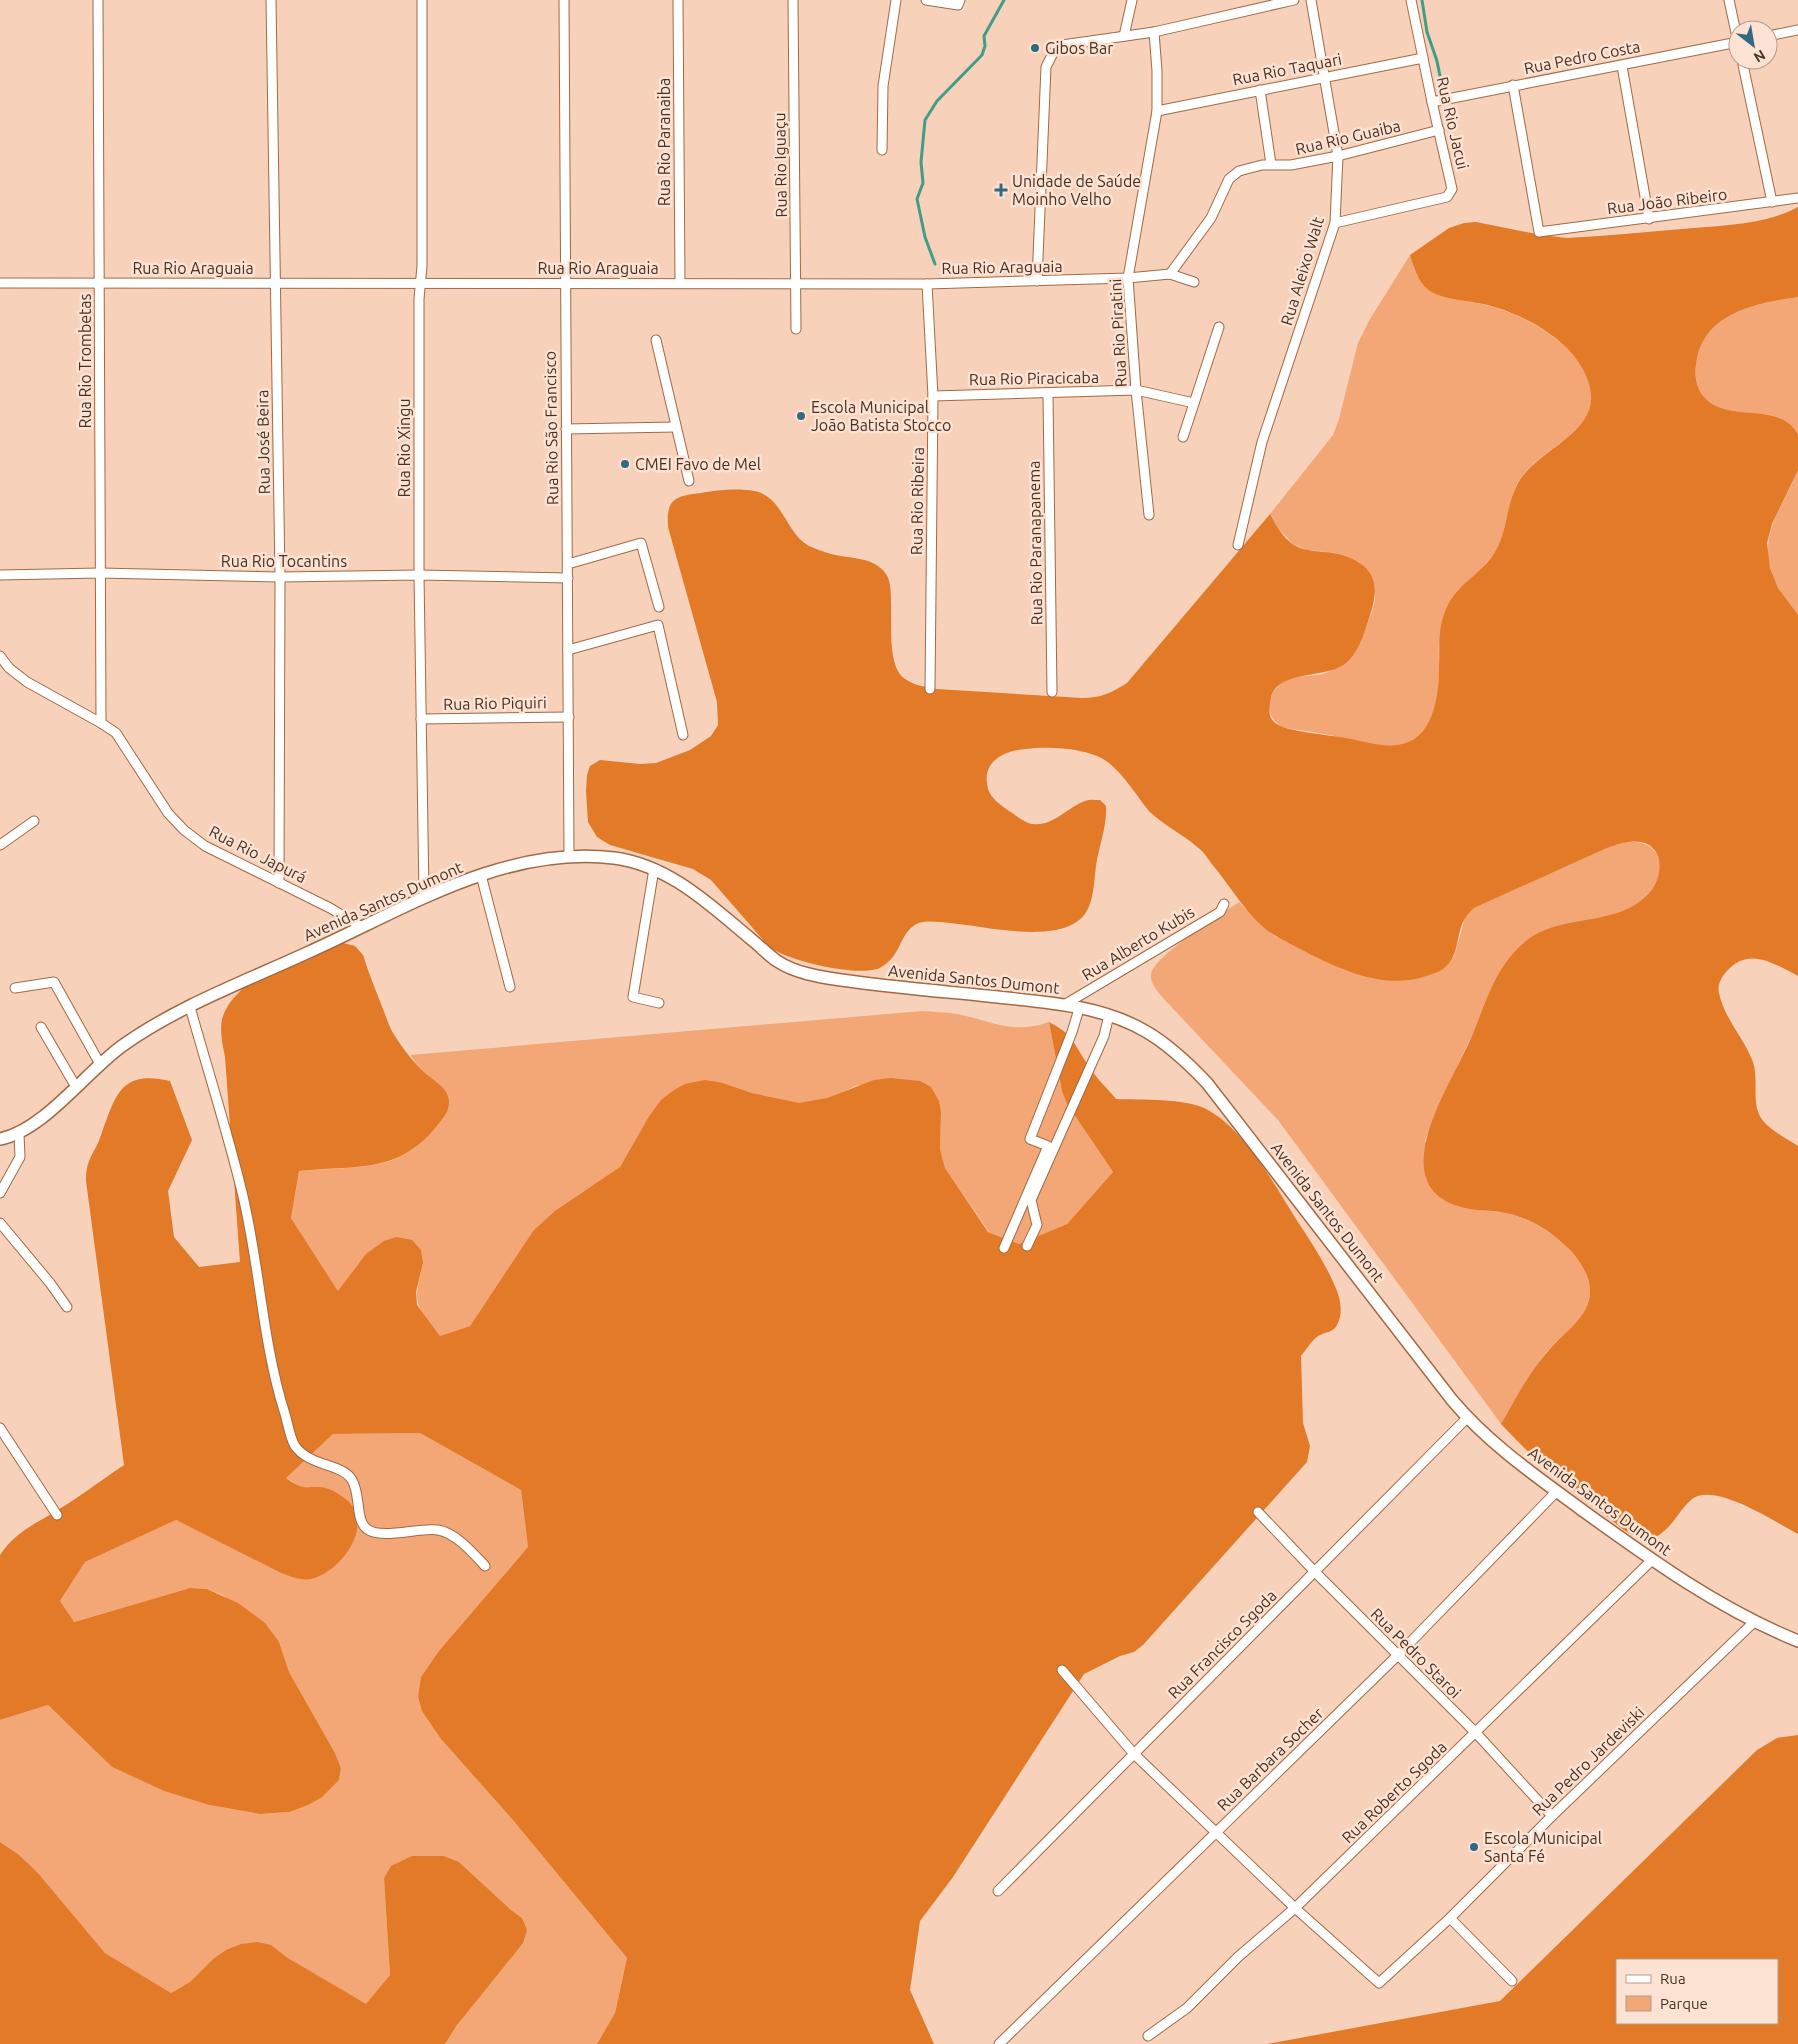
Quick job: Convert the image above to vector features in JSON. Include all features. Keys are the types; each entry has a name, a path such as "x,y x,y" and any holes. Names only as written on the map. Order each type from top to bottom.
{"street":[{"name":"Rua Rio Trombetas","path":"98,0 101,723"},
{"name":"Rua José Beira","path":"271,0 280,577 279,884"},
{"name":"Rua Rio Xingu","path":"422,0 419,575 424,897"},
{"name":"Rua Rio São Francisco","path":"564,0 569,857"},
{"name":"Rua Rio Paranaiba","path":"678,0 680,283"},
{"name":"Rua Rio Iguaçu","path":"793,0 796,329"},
{"path":"882,150 883,86 896,0"},
{"path":"926,0 959,3"},
{"path":"1124,36 1132,0"},
{"path":"1037,281 1046,67 1053,53 1062,45 1154,32 1294,0"},
{"name":"Rua Aleixo Walt","path":"1238,545 1262,442 1335,223 1338,156 1311,0"},
{"name":"Rua Rio Jacui","path":"1335,223 1447,197 1452,189 1411,0"},
{"path":"1729,0 1733,20"},
{"path":"1778,34 1798,30"},
{"name":"Rua Rio Piratini","path":"1149,515 1136,390 1128,278 1157,111 1157,71 1154,32"},
{"name":"Rua Pedro Costa","path":"1432,102 1728,44"},
{"name":"Rua Rio Taquari","path":"1157,111 1423,58"},
{"path":"1622,66 1649,219"},
{"path":"1744,70 1772,202"},
{"name":"Rua João Ribeiro","path":"1513,85 1540,232 1798,198"},
{"path":"1260,90 1271,164"},
{"name":"Rua Rio Guaiba","path":"1170,274 1211,218 1229,179 1239,171 1271,164 1292,165 1338,156 1439,130"},
{"name":"Rua Rio Araguaia","path":"0,283 927,284 1128,278 1170,274 1194,282"},
{"name":"Rua Rio Ribeira","path":"927,284 933,396 930,688"},
{"path":"1183,437 1219,327"},
{"path":"656,340 689,481"},
{"name":"Rua Rio Piracicaba","path":"933,396 1136,390 1194,403"},
{"name":"Rua Rio Paranapanema","path":"1048,394 1052,692"},
{"path":"566,429 675,427"},
{"path":"568,564 641,543 659,607"},
{"name":"Rua Rio Tocantins","path":"0,575 100,574 280,577 419,575 568,578"},
{"path":"568,650 658,625 683,736"},
{"name":"Rua Rio Japurá","path":"0,656 9,668 27,682 116,733 168,813 184,830 205,846 330,908 362,927"},
{"path":"0,674 9,668"},
{"name":"Rua Rio Piquiri","path":"421,719 569,717"},
{"path":"0,845 34,821"},
{"name":"Avenida Santos Dumont","path":"0,1139 20,1134 122,1046 155,1025 424,897 481,875 513,866 569,857 616,858 654,869 680,882 778,962 800,972 876,985 1064,1005 1109,1015 1145,1031 1194,1069 1207,1083 1467,1418 1492,1441 1557,1491 1652,1560 1754,1622 1798,1641"},
{"path":"654,869 633,997 659,1003"},
{"path":"481,875 510,987"},
{"name":"Rua Alberto Kubis","path":"1064,1005 1220,912 1224,904"},
{"path":"15,988 54,982 100,1064"},
{"path":"190,1007 242,1193 277,1390 295,1446 308,1458 344,1471 352,1480 358,1494 361,1522 368,1530 379,1533 438,1530 466,1545 485,1566"},
{"path":"1004,1248 1048,1146 1030,1139 1080,1009"},
{"path":"1027,1246 1037,1225 1031,1200 1104,1036 1109,1015"},
{"path":"41,1027 76,1087"},
{"path":"0,1193 20,1157 20,1134"},
{"path":"0,1223 50,1283 67,1307"},
{"name":"Rua Francisco Sgoda","path":"998,1891 1467,1418"},
{"path":"0,1428 57,1515"},
{"name":"Rua Barbara Socher","path":"999,2044 1398,1655 1557,1491"},
{"name":"Rua Pedro Staroi","path":"1258,1512 1314,1572 1476,1733 1552,1816"},
{"name":"Rua Roberto Sgoda","path":"1148,2036 1187,2008 1238,1957 1295,1908 1652,1560"},
{"name":"Rua Pedro Jardeviski","path":"1295,1908 1379,1983 1450,1918 1552,1816 1754,1622"},
{"path":"1062,1670 1134,1754 1215,1834 1295,1908"},
{"path":"1450,1918 1512,1981"}],"green space":[{"path":"1410,255 1420,280 1431,291 1438,295 1501,309 1534,324 1564,345 1586,373 1591,389 1591,405 1585,419 1574,431 1521,477 1514,491 1496,551 1476,579 1440,642 1437,700 1430,720 1418,736 1409,742 1391,746 1282,727 1272,717 1269,705 1270,699 1276,688 1282,683 1301,676 1325,673 1337,667 1354,651 1365,631 1373,609 1375,594 1360,562 1335,553 1307,550 1293,544 1279,529 1270,514 1333,435 1339,419 1358,343 1370,319"},
{"path":"1798,297 1798,434 1789,424 1779,418 1727,410 1715,406 1705,398 1698,387 1695,369 1700,348 1708,334 1719,323 1733,314 1765,303"},
{"path":"1798,469 1798,615 1787,603 1776,584 1769,563 1768,548 1774,522"},
{"path":"1624,842 1644,844 1653,849 1657,855 1660,867 1654,886 1645,897 1635,904 1606,917 1478,1022 1434,1116 1425,1141 1470,1209 1510,1214 1534,1223 1559,1240 1571,1251 1581,1263 1587,1276 1590,1290 1585,1311 1575,1324 1546,1353 1501,1424 1278,1120 1163,998 1153,984 1151,975 1163,957 1175,947 1239,902 1262,926 1276,937 1347,971 1375,979 1393,980 1454,957 1465,918 1474,908"},
{"path":"922,1011 957,1014 1002,1026 1013,1027 1036,1026 1049,1022 1062,1091 1067,1104 1113,1172 1067,1224 1019,1244 989,1232 945,1168 940,1149 941,1113 858,1085 821,1100 798,1103 770,1098 723,1083 648,1118 620,1167 533,1231 470,1326 440,1336 425,1316 418,1302 418,1288 423,1263 396,1237 386,1241 369,1253 338,1291 291,1218 299,1171 374,1165 391,1160 407,1153 423,1141 441,1122 449,1106 449,1098 442,1087 419,1067 410,1055"},
{"path":"420,1433 521,1490 528,1547 438,1652 421,1677 418,1696 441,1739 512,1819 627,1958 615,2013 597,2044 445,2044 522,1918 459,1862 444,1856 412,1856 384,1877 390,1975 366,2005 288,1958 271,1945 213,1959 190,1982 171,1993 105,1953 38,1873 18,1854 0,1842 0,1720 48,1705 112,1767 164,1791 209,1805 261,1814 289,1812 339,1780 341,1768 335,1753 289,1672 279,1642 223,1595 207,1589 190,1588 73,1622 60,1601 85,1562 176,1520 281,1573 303,1578 320,1574 335,1564 350,1547 327,1488 302,1487 286,1478 333,1434"}],"shaded area":[{"path":"1798,207 1798,297 1748,308 1733,314 1719,323 1708,334 1700,348 1695,374 1702,395 1715,406 1727,410 1779,418 1789,424 1798,434 1798,470 1772,524 1767,543 1770,568 1778,588 1798,615 1798,976 1770,962 1752,958 1734,964 1720,982 1719,990 1725,1011 1753,1062 1755,1069 1756,1105 1761,1118 1773,1130 1798,1146 1798,1534 1730,1499 1702,1495 1692,1499 1659,1535 1651,1540 1638,1538 1624,1530 1541,1465 1501,1424 1524,1384 1546,1353 1575,1324 1586,1308 1589,1300 1590,1285 1586,1273 1569,1249 1554,1236 1529,1220 1496,1211 1470,1209 1444,1200 1429,1185 1424,1166 1426,1143 1433,1120 1489,994 1504,965 1526,941 1540,932 1556,926 1606,916 1637,904 1654,886 1659,871 1658,856 1649,845 1641,842 1632,842 1611,847 1474,908 1462,924 1453,957 1443,969 1413,979 1381,980 1335,966 1284,941 1263,927 1255,920 1202,852 1149,811 1109,763 1092,754 1069,749 1035,748 1017,750 1002,755 995,760 988,772 987,780 989,793 994,799 1020,819 1033,824 1047,823 1089,800 1100,800 1106,806 1092,897 1085,914 1074,924 1041,932 1022,932 938,922 919,923 913,926 905,935 893,957 888,962 877,969 866,971 822,966 792,958 770,948 711,880 693,869 610,845 597,837 588,822 586,791 587,775 590,766 600,760 640,764 656,763 690,750 711,736 718,725 717,702 668,527 668,518 671,505 679,498 692,494 723,490 748,490 761,493 775,504 796,534 809,546 831,554 868,561 881,568 888,577 890,584 892,644 895,665 905,679 921,686 937,689 1082,698 1106,694 1127,683 1270,514 1283,535 1294,545 1308,550 1333,553 1355,560 1369,572 1375,589 1371,612 1362,640 1351,659 1337,668 1291,679 1281,684 1274,691 1270,702 1269,711 1271,718 1275,723 1288,729 1309,733 1385,745 1409,742 1419,735 1432,716 1438,692 1440,630 1451,599 1484,566 1495,552 1502,536 1510,503 1516,487 1524,474 1576,430 1585,418 1591,404 1590,388 1584,372 1563,344 1532,323 1499,308 1452,299 1430,291 1419,279 1410,255 1449,228 1464,223 1476,222 1541,235 1567,238 1742,224 1771,218"},
{"path":"343,943 355,946 363,955 393,1033 416,1064 444,1089 448,1096 449,1104 447,1112 437,1126 422,1142 407,1153 374,1165 299,1171 291,1218 338,1291 366,1254 384,1241 396,1237 412,1240 421,1250 423,1263 416,1292 417,1305 440,1336 470,1326 533,1231 555,1211 620,1167 648,1118 661,1100 685,1084 705,1080 799,1103 827,1098 874,1080 891,1078 920,1081 931,1087 939,1101 941,1113 940,1149 945,1168 988,1232 1019,1244 1067,1224 1113,1172 1067,1104 1062,1091 1049,1022 1064,1031 1076,1045 1094,1074 1116,1099 1162,1100 1197,1105 1220,1118 1234,1130 1269,1176 1326,1268 1338,1294 1340,1315 1336,1327 1332,1331 1316,1338 1301,1356 1303,1423 1310,1446 1307,1462 1143,1645 1134,1652 1120,1656 1084,1674 953,1877 920,1921 910,1990 934,2044 597,2044 615,2013 627,1958 512,1819 441,1739 422,1711 418,1696 421,1677 438,1652 528,1547 521,1490 420,1433 333,1434 286,1478 303,1487 323,1487 332,1490 349,1502 356,1513 358,1524 350,1548 342,1559 322,1575 311,1579 303,1579 281,1573 176,1520 85,1562 60,1601 74,1622 190,1588 207,1589 238,1603 265,1623 279,1642 289,1672 335,1753 341,1768 339,1780 322,1797 289,1812 260,1814 209,1805 164,1791 112,1767 48,1705 0,1720 0,1555 24,1531 124,1465 86,1181 89,1162 110,1110 115,1099 129,1083 140,1079 153,1078 170,1081 192,1140 168,1191 174,1237 199,1267 240,1262 225,1057 221,1034 223,1016 234,998 246,986 276,965 311,950"},
{"path":"1798,1735 1798,2044 1267,2044 1500,2001 1757,1750 1777,1738"},
{"path":"0,1842 18,1854 38,1873 105,1953 171,1993 190,1982 213,1959 226,1950 241,1944 257,1942 271,1945 288,1958 366,2004 390,1975 384,1878 391,1866 412,1856 444,1856 459,1862 522,1918 527,1930 523,1943 457,2025 445,2044 0,2044"}],"waterway":[{"path":"935,264 925,237 917,199 923,183 921,162 925,120 937,101 982,55 985,46 984,36 1004,0"},
{"path":"1422,0 1427,32 1437,61 1441,81"}],"place":[{"name":"Gibos Bar","path":"1035,48"},
{"name":"Unidade de Saúde Moinho Velho","path":"1001,190"},
{"name":"Escola Municipal João Batista Stocco","path":"801,416"},
{"name":"CMEI Favo de Mel","path":"625,464"},
{"name":"Escola Municipal Santa Fé","path":"1474,1847"}]}
